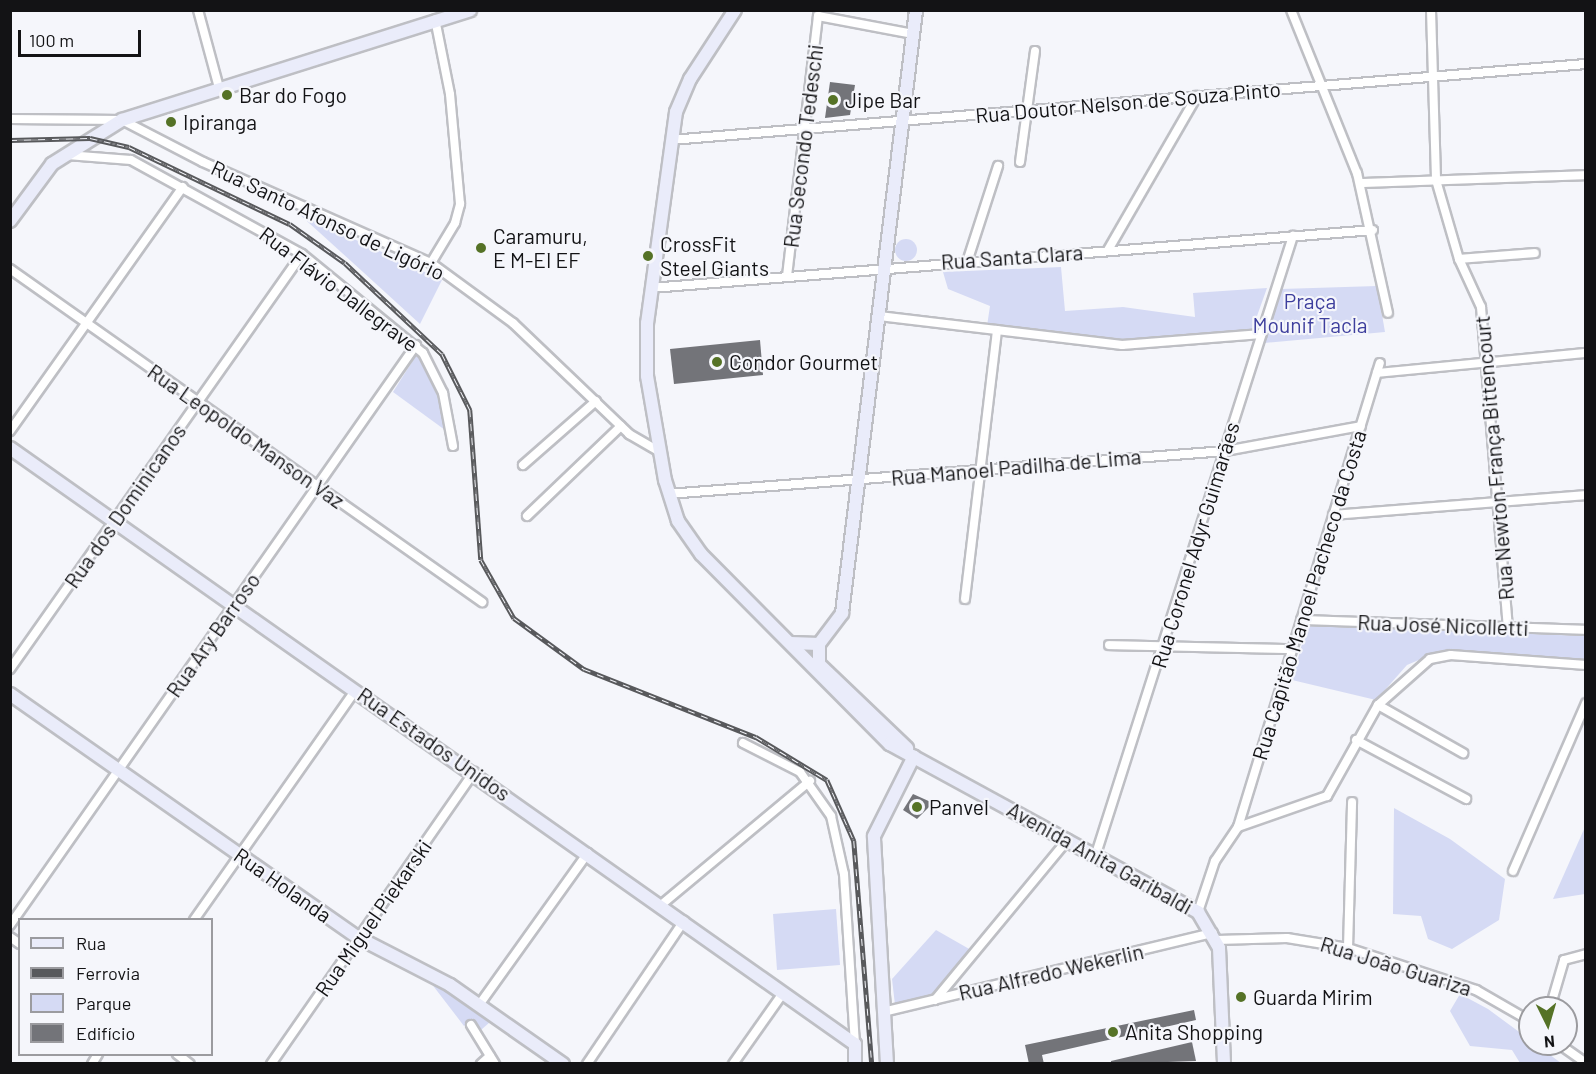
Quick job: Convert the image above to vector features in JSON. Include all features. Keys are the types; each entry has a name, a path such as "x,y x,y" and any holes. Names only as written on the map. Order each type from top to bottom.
{"main road":[{"path":"10,221 45,172 64,155 122,120 435,19 470,10"},
{"name":"Avenida Anita Garibaldi","path":"735,10 685,88 671,140 651,288 645,354 668,494 692,543 890,744 1096,854 1198,912 1216,937"},
{"path":"791,643 819,644 842,613 916,10"},
{"name":"Rua Estados Unidos","path":"10,448 588,852 855,1044"},
{"name":"Avenida Anita Garibaldi","path":"819,644 819,664 914,756"},
{"name":"Rua Holanda","path":"10,694 359,938 479,1005 563,1064"},
{"path":"887,1064 887,1011 873,845 882,816 914,756"},
{"path":"1216,937 1222,1005 1222,1064"},
{"path":"855,1044 855,1064"}],"street":[{"path":"198,10 219,88"},
{"path":"1291,10 1360,183 1373,230 1388,313"},
{"name":"Rua Newton França Bittencourt","path":"1431,10 1436,180 1460,259 1480,300 1508,627"},
{"name":"Rua Secondo Tedeschi","path":"787,276 818,16 913,34"},
{"path":"431,263 456,223 460,204 450,94 435,19"},
{"path":"1020,162 1035,51"},
{"name":"Rua Doutor Nelson de Souza Pinto","path":"671,140 1586,64"},
{"path":"1108,250 1197,96"},
{"path":"10,119 122,120"},
{"name":"Rua Santo Afonso de Ligório","path":"122,120 203,162 431,263 513,323 621,426 660,452"},
{"name":"Rua Flávio Dallegrave","path":"64,155 131,159 302,254 416,345 443,393 453,446"},
{"path":"968,259 998,166"},
{"path":"1360,183 1586,175"},
{"path":"10,431 183,187"},
{"name":"Rua Santa Clara","path":"651,288 968,259 1373,230"},
{"name":"Rua Coronel Adyr Guimarães","path":"1096,854 1293,236"},
{"path":"1460,259 1536,253"},
{"name":"Rua dos Dominicanos","path":"10,669 302,254"},
{"name":"Rua Leopoldo Manson Vaz","path":"10,269 482,602"},
{"path":"879,316 1122,345 1262,334"},
{"path":"965,599 997,330"},
{"name":"Rua Ary Barroso","path":"10,925 416,345"},
{"path":"1377,373 1586,353"},
{"name":"Rua Capitão Manoel Pacheco da Costa","path":"1198,912 1215,861 1238,827 1380,363"},
{"path":"523,465 596,401"},
{"path":"527,516 621,426"},
{"name":"Rua Manoel Padilha de Lima","path":"668,494 1225,450 1361,426"},
{"path":"1334,515 1586,495"},
{"name":"Rua José Nicolletti","path":"1302,620 1586,630"},
{"path":"1109,645 1292,649"},
{"path":"1238,827 1327,796 1356,740 1378,705 1415,670 1444,655 1586,665"},
{"path":"195,918 355,691"},
{"path":"1513,871 1586,703"},
{"path":"1378,705 1463,753"},
{"path":"1356,740 1467,799"},
{"path":"743,743 810,781 825,802 841,854 855,1044"},
{"name":"Rua Miguel Piekarski","path":"271,1064 474,772"},
{"path":"661,905 810,781"},
{"path":"1348,948 1352,802"},
{"path":"935,1000 1068,839"},
{"path":"479,1005 588,852"},
{"path":"587,1064 684,921"},
{"name":"Rua João Guariza","path":"1216,937 1287,938 1348,948 1476,990 1518,1014"},
{"name":"Rua Alfredo Wekerlin","path":"887,1011 1216,937"},
{"path":"1554,996 1564,960 1586,954"},
{"path":"733,1064 783,993"},
{"path":"471,1025 492,1060 482,1064"}],"green space":[{"path":"298,213 442,280 420,324 363,272"},
{"path":"906,239 914,242 917,250 914,258 906,261 898,258 895,250 898,242"},
{"path":"1061,267 1065,311 1123,307 1195,317 1193,293 1267,288 1252,330 1122,340 987,326 990,306 948,289 943,272"},
{"name":"Praça Mounif Tacla","path":"1377,286 1385,332 1264,343 1281,289"},
{"path":"417,354 436,390 445,430 393,392"},
{"path":"1307,626 1585,636 1585,660 1442,650 1407,665 1376,700 1292,680"},
{"path":"1394,808 1450,839 1505,879 1499,920 1452,949 1428,939 1421,916 1393,914"},
{"path":"1585,827 1585,894 1553,899"},
{"path":"836,909 840,965 777,970 773,914"},
{"path":"936,930 971,950 930,998 895,1005 892,979"},
{"path":"431,983 490,1022 481,1030 474,1019 464,1026"},
{"path":"1460,994 1488,1009 1518,1031 1518,1056 1552,1056 1561,1063 1520,1063 1512,1050 1470,1046 1450,1011"}],"building":[{"path":"830,82 855,85 850,115 825,118"},
{"name":"Condor Gourmet","path":"760,340 763,375 674,384 670,349"},
{"name":"Panvel","path":"913,794 933,803 917,819 903,810"},
{"name":"Anita Shopping","path":"1194,1010 1196,1020 1042,1055 1044,1064 1029,1064 1025,1045"},
{"name":"Anita Shopping","path":"1192,1042 1196,1061 1111,1064 1111,1061"}],"railway":[{"path":"10,140 90,138 129,147 290,224 345,263 442,354 470,410 481,560 514,618 584,669 756,737 827,780 854,841 872,1064"}],"place":[{"name":"Bar do Fogo","path":"227,95"},
{"name":"Jipe Bar","path":"833,100"},
{"name":"Ipiranga","path":"171,122"},
{"name":"Caramuru, E M-EI EF","path":"481,248"},
{"name":"CrossFit Steel Giants","path":"648,256"},
{"name":"Condor Gourmet","path":"717,362"},
{"name":"Panvel","path":"917,807"},
{"name":"Guarda Mirim","path":"1241,997"},
{"name":"Anita Shopping","path":"1113,1032"}]}
